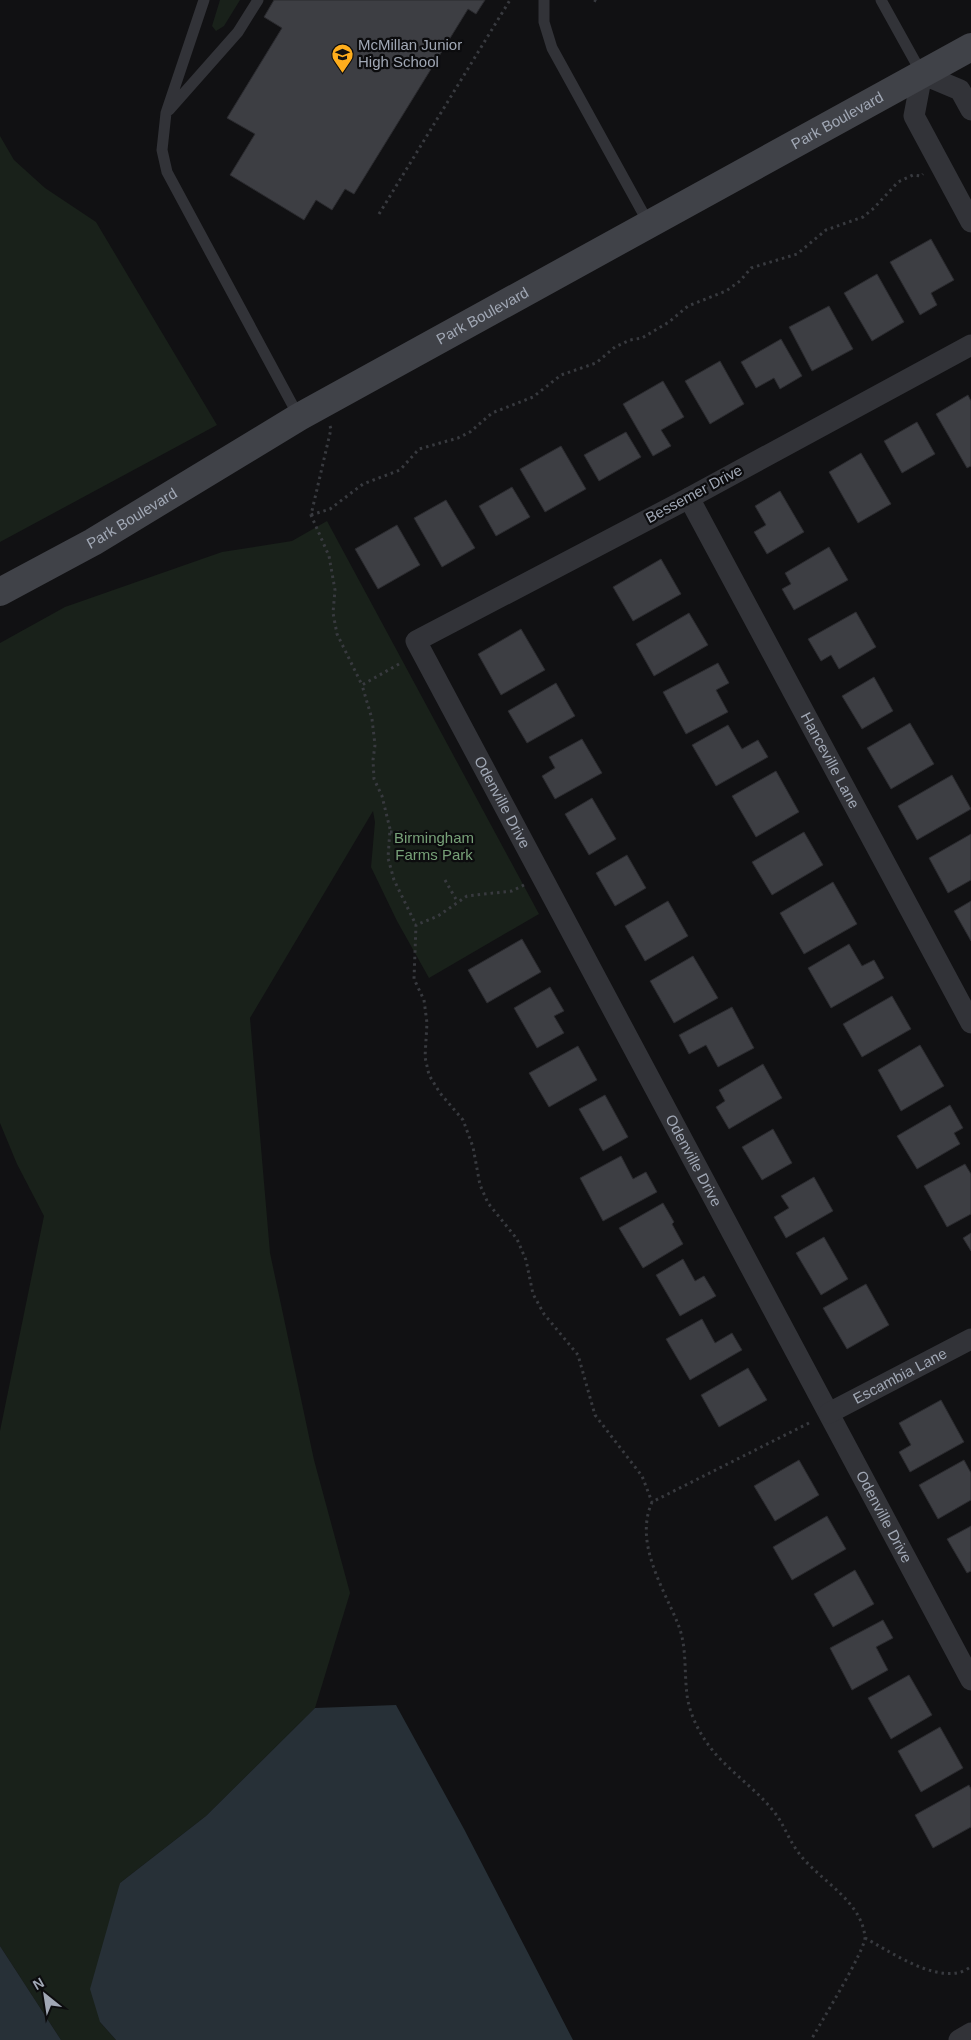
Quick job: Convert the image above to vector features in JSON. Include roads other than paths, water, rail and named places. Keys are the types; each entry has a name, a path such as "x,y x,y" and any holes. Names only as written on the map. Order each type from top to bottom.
{"main road":[{"name":"Park Boulevard","path":"0,592 93,542 299,417 971,47"}],"street":[{"path":"971,110 960,90 922,74 914,116 971,222"},
{"name":"Bessemer Drive","path":"416,640 688,498 971,345"},
{"name":"Hanceville Lane","path":"688,498 971,1023"},
{"name":"Odenville Drive","path":"416,640 971,1680"},
{"name":"Escambia Lane","path":"829,1414 971,1339"},
{"path":"959,2040 971,2033"}],"lane":[{"path":"204,0 166,113 162,150 167,172 299,417"},
{"path":"166,113 238,32 258,0"},
{"path":"544,0 544,22 552,48 650,225"},
{"path":"881,0 922,74"}],"place":[{"name":"McMillan Junior High School","path":"342,73"}],"park label":[{"name":"Birmingham Farms Park","path":"434,846"}]}
